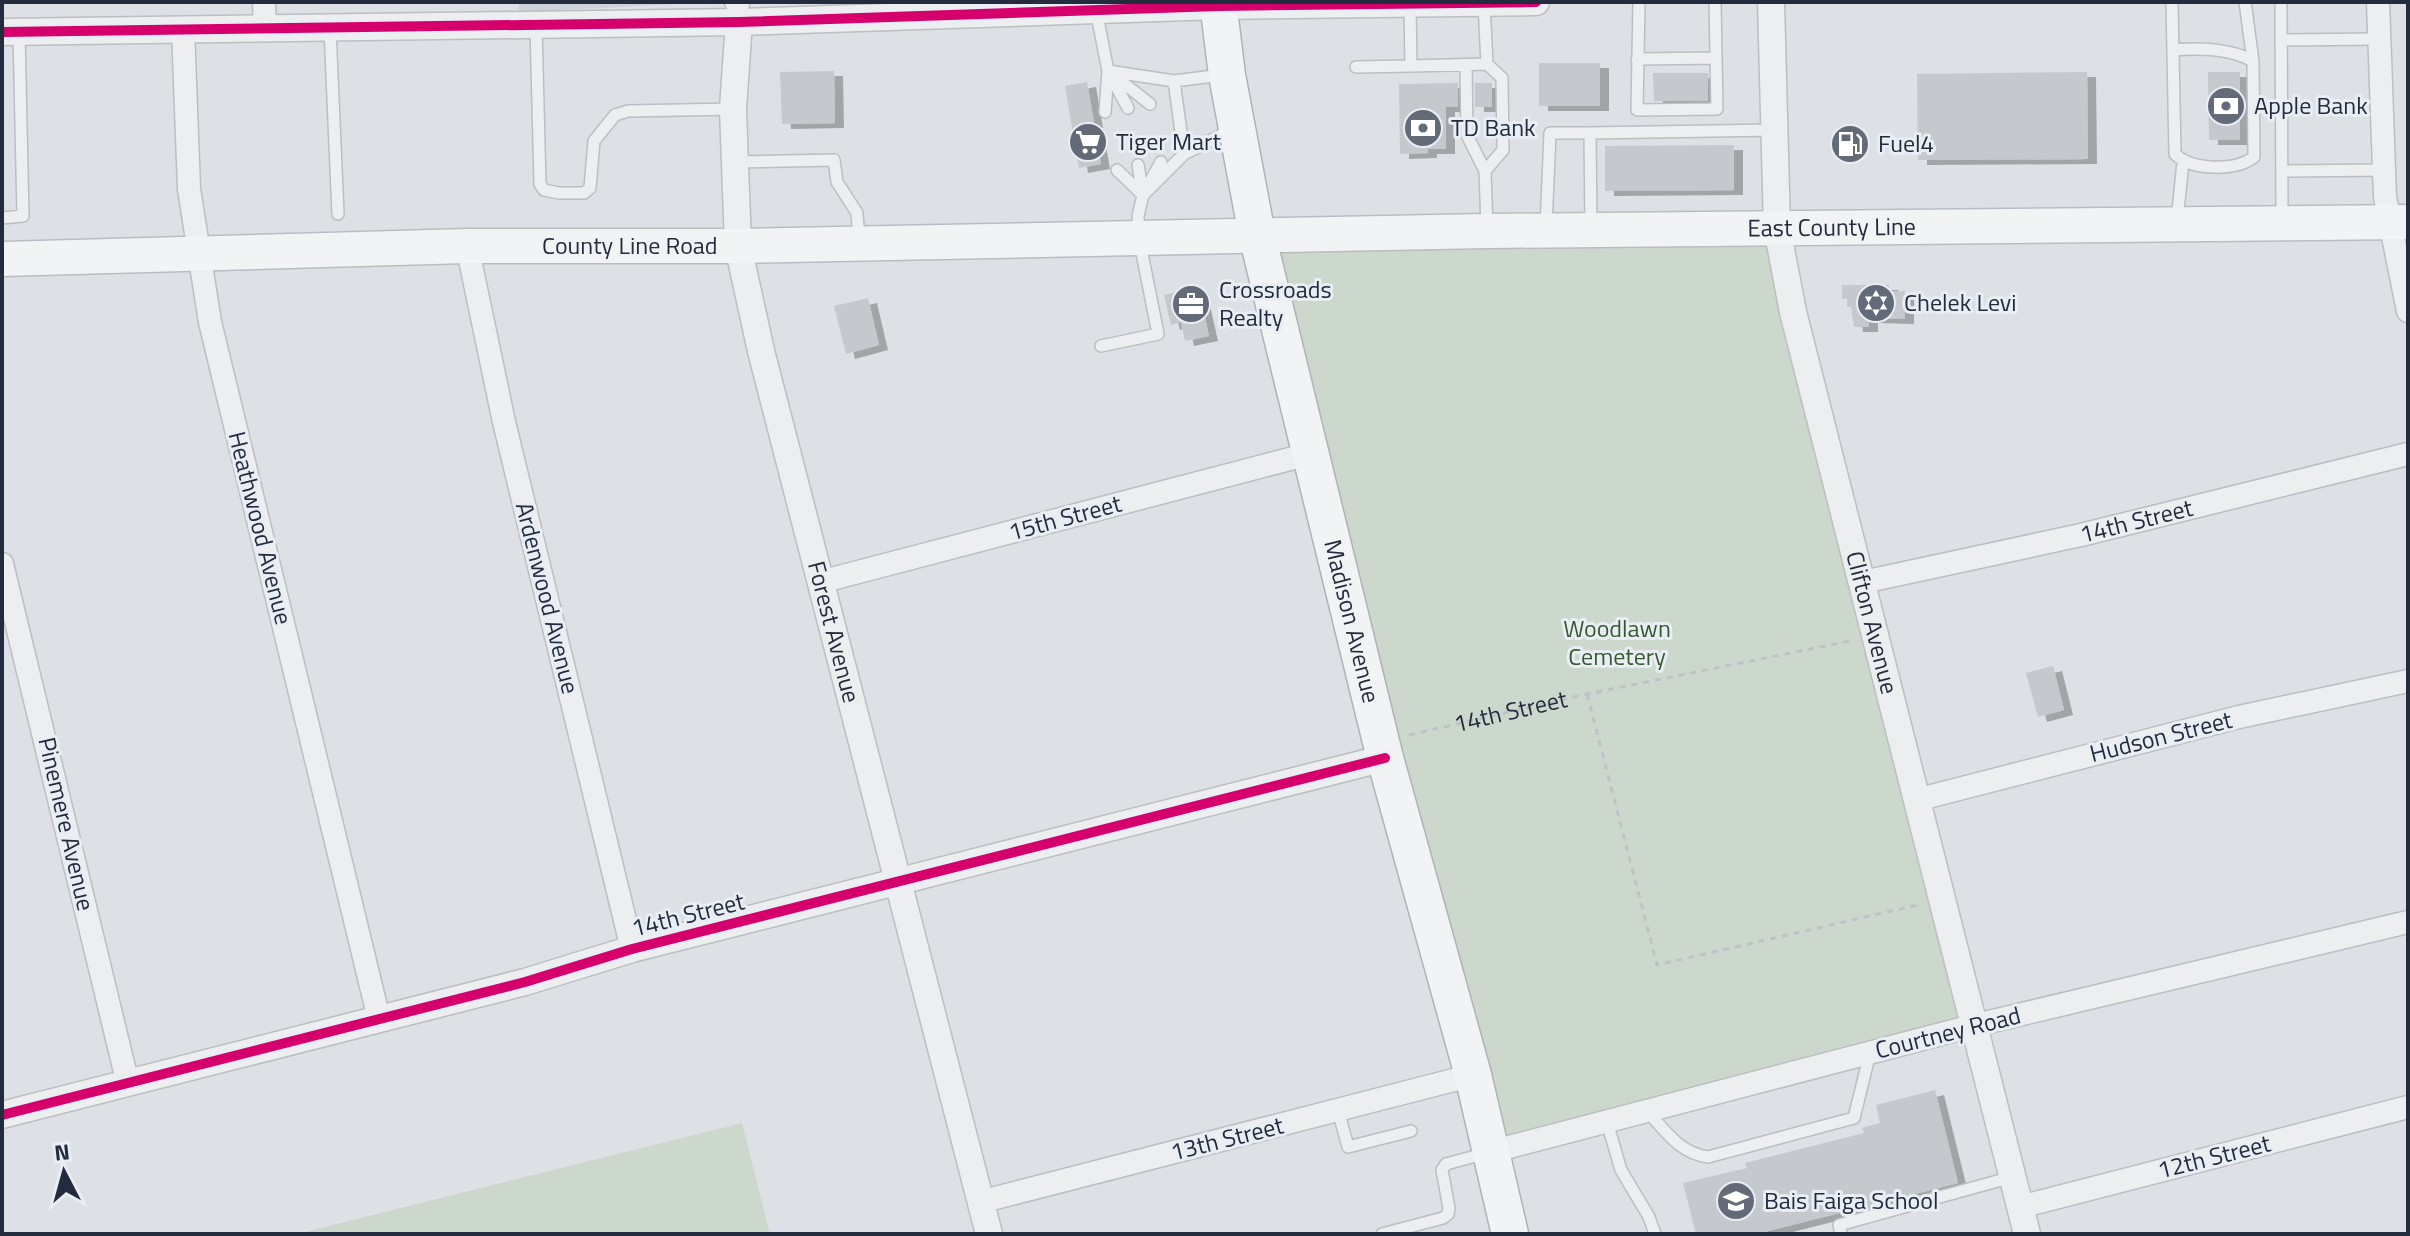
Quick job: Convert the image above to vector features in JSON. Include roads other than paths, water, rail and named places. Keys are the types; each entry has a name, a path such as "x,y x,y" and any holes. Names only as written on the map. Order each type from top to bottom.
{"highway":[{"name":"Madison Avenue","path":"1218,4 1227,75 1257,235 1383,750 1473,1075 1510,1234"}],"main road":[{"name":"East County Line","path":"1257,235 2399,222"},
{"name":"County Line Road","path":"2,259 467,246 738,246 1257,235"}],"street":[{"path":"264,2 265,28"},
{"path":"10,32 536,25 738,9 1536,2"},
{"name":"Clifton Avenue","path":"1771,2 1777,228 1793,312 2027,1234"},
{"path":"2378,2 2384,170 2399,222 2408,311"},
{"name":"Forest Avenue","path":"738,9 733,109 738,246 820,582 989,1234"},
{"name":"Heathwood Avenue","path":"183,29 189,189 210,322 379,1019"},
{"name":"Ardenwood Avenue","path":"467,246 504,422 632,949"},
{"name":"15th Street","path":"820,582 1309,454"},
{"name":"14th Street","path":"1863,582 2081,535 2408,454"},
{"name":"Pinemere Avenue","path":"2,564 128,1084"},
{"name":"Hudson Street","path":"1916,800 2239,717 2408,681"},
{"name":"14th Street","path":"2,1115 525,982 632,949 897,883 1383,750"},
{"name":"Courtney Road","path":"1490,1152 1972,1026 2408,922"},
{"name":"13th Street","path":"980,1202 1473,1075"},
{"name":"12th Street","path":"2020,1207 2408,1107"}],"lane":[{"path":"1639,2 1637,110 1717,109 1715,2"},
{"path":"2172,2 2175,154 2183,162 2212,167 2246,164 2254,157 2253,61 2245,2"},
{"path":"2281,2 2282,223"},
{"path":"1484,4 1487,64 1502,78 1503,150 1485,171"},
{"path":"1410,5 1411,66"},
{"path":"1090,7 1108,71 1128,108"},
{"path":"536,25 540,184 544,190 584,193 590,188 594,141 615,115 622,112 733,109"},
{"path":"330,29 338,214"},
{"path":"2,218 23,216 10,32"},
{"path":"2281,40 2377,39"},
{"path":"2173,50 2219,50 2253,61"},
{"path":"1637,59 1716,58"},
{"path":"1356,67 1487,64"},
{"path":"1466,65 1467,135 1485,171 1487,231"},
{"path":"1108,71 1174,81 1227,75"},
{"path":"1108,71 1150,104"},
{"path":"1105,112 1108,71"},
{"path":"1174,81 1184,154"},
{"path":"1143,195 1184,154 1237,127"},
{"path":"1546,230 1550,133 1774,130"},
{"path":"1590,133 1591,230"},
{"path":"734,162 834,160 837,182 857,213 859,243"},
{"path":"1101,346 1158,334 1139,238 1138,216 1143,195 1161,162"},
{"path":"2176,224 2183,162"},
{"path":"1138,165 1143,195"},
{"path":"1117,170 1143,195"},
{"path":"2282,171 2384,170"},
{"path":"1648,1111 1682,1149 1708,1157 1854,1118 1870,1053"},
{"path":"1338,1110 1348,1147 1411,1131"},
{"path":"1607,1122 1621,1170 1649,1217 1655,1234"},
{"path":"1382,1234 1443,1218 1448,1214 1442,1170 1446,1164 1490,1152"},
{"path":"1841,1234 1839,1225 2012,1177"}],"place":[{"name":"Apple Bank","path":"2226,106"},
{"name":"TD Bank","path":"1423,128"},
{"name":"Tiger Mart","path":"1088,142"},
{"name":"Fuel4","path":"1850,144"},
{"name":"Chelek Levi","path":"1876,303"},
{"name":"Crossroads Realty","path":"1191,304"},
{"name":"Bais Faiga School","path":"1736,1201"}],"park label":[{"name":"Woodlawn Cemetery","path":"1617,643"}]}
